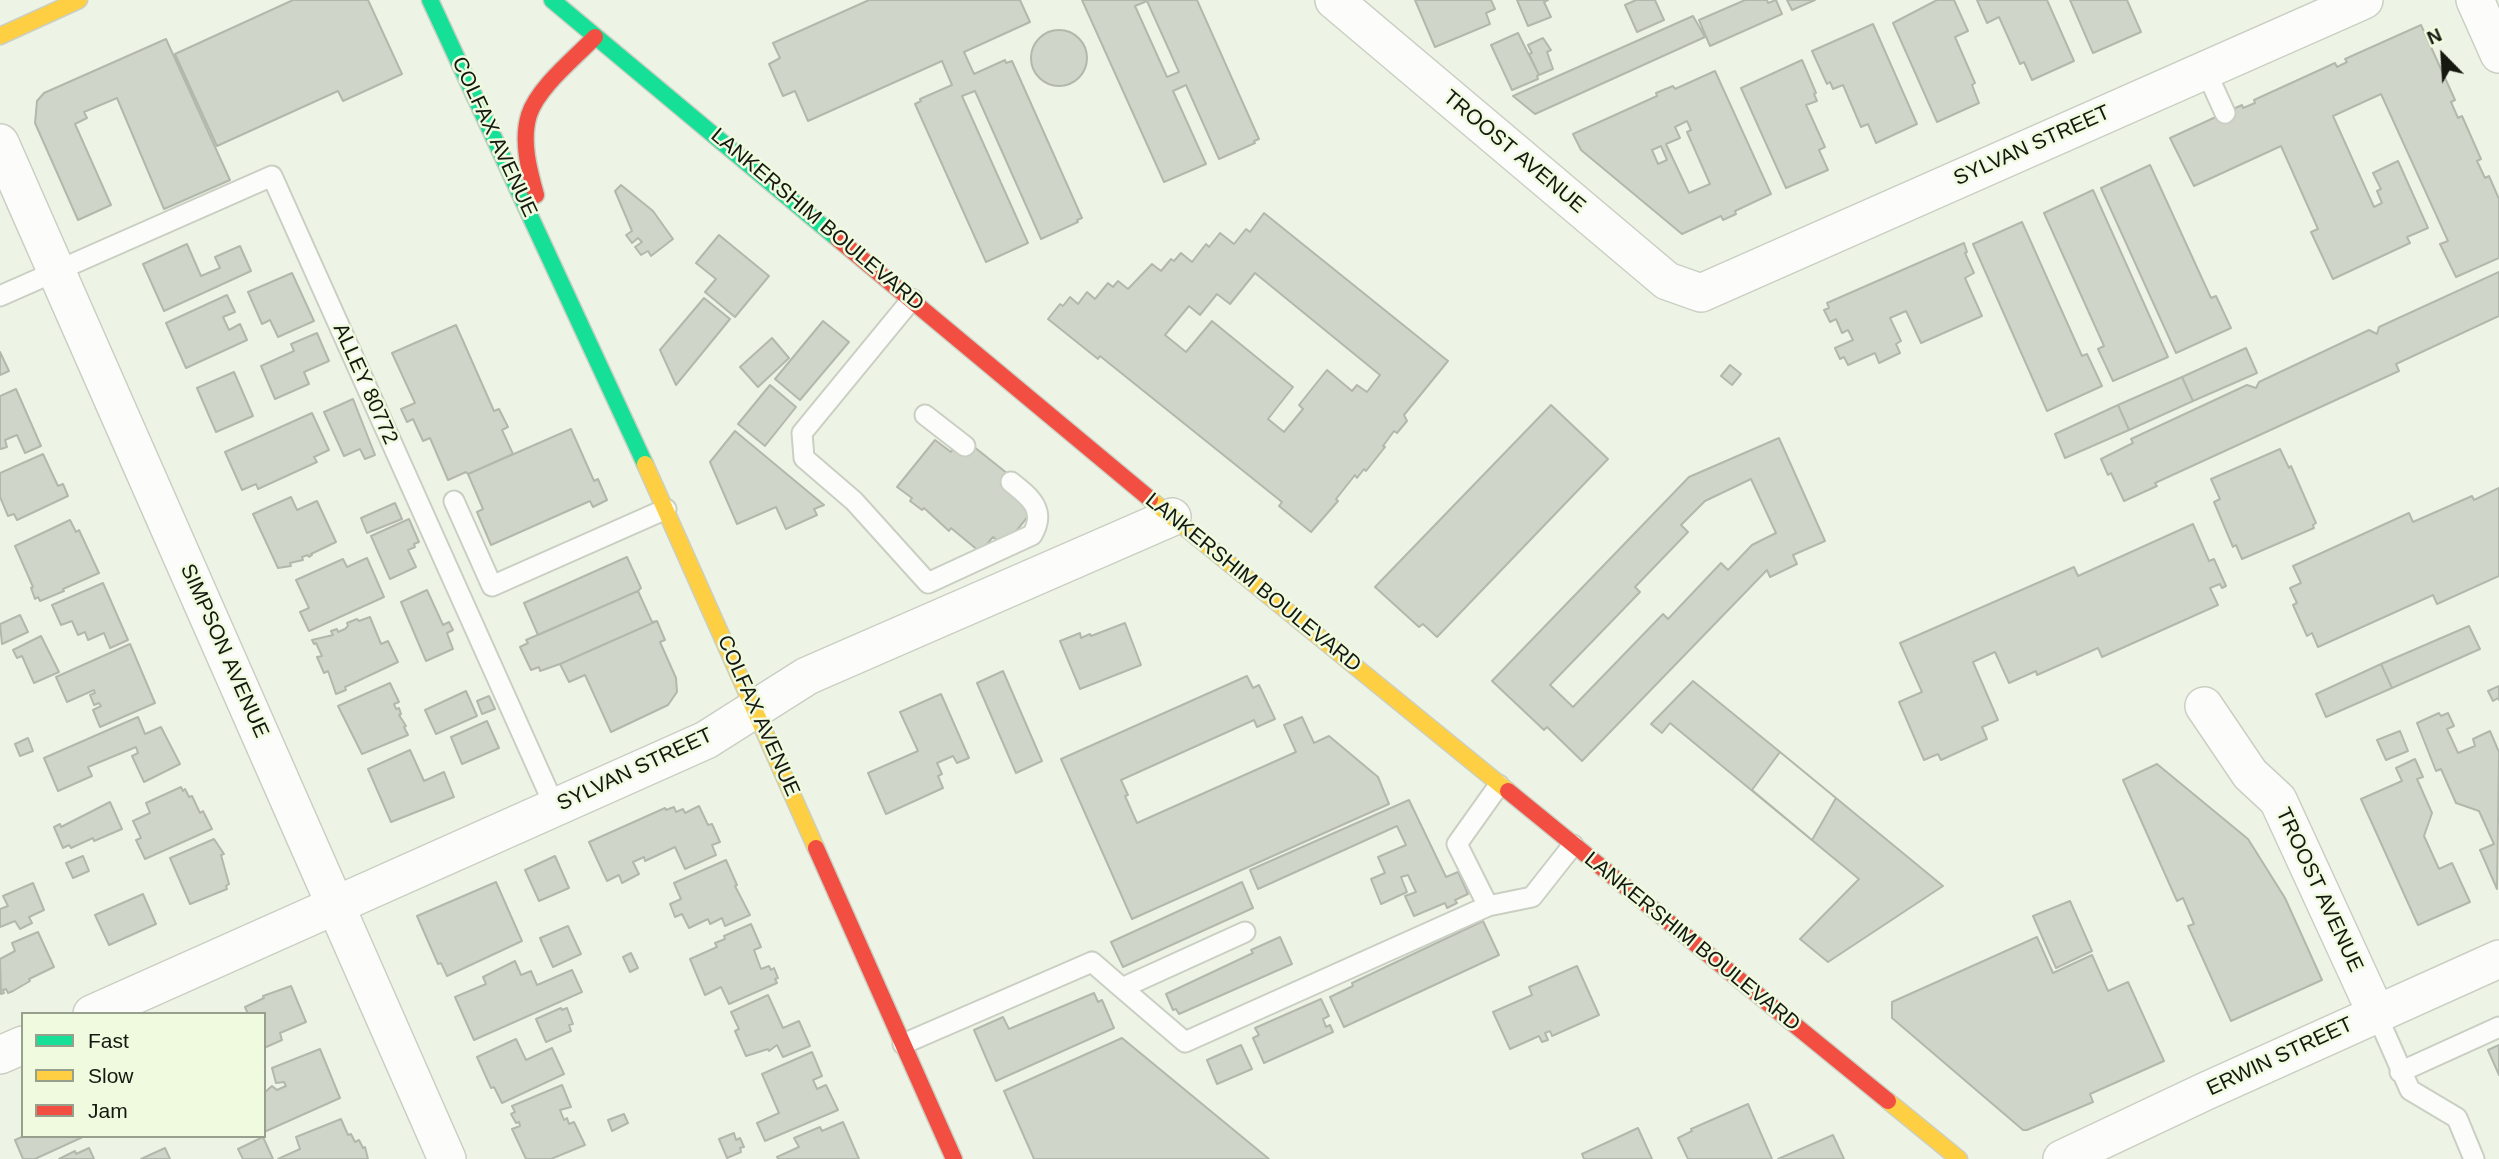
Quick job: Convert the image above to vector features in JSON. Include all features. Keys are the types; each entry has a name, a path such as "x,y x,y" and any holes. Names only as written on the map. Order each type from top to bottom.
{"main road":[{"path":"0,36 79,0"},
{"name":"COLFAX AVENUE","path":"430,0 666,509 954,1159"},
{"name":"LANKERSHIM BOULEVARD","path":"552,0 1172,517 1959,1159"},
{"name":"COLFAX AVENUE","path":"558,275 529,168 526,139 530,113 545,91 595,37"}],"street":[{"name":"TROOST AVENUE","path":"1334,0 1667,281 1701,293"},
{"name":"SYLVAN STREET","path":"1701,293 2364,0"},
{"path":"2475,0 2499,54"},
{"name":"SIMPSON AVENUE","path":"0,143 447,1159"},
{"name":"SYLVAN STREET","path":"96,1012 706,740 807,676 1172,517"},
{"name":"TROOST AVENUE","path":"2204,706 2250,774 2278,800 2376,1013"},
{"name":"ERWIN STREET","path":"2062,1159 2499,959"},
{"path":"0,1055 21,1046"}],"lane":[{"path":"2205,69 2225,113"},
{"name":"ALLEY 80772","path":"58,271 272,176 555,807"},
{"path":"0,296 58,271"},
{"path":"912,299 802,433 804,458 854,501 928,583 1032,536 1038,524 1038,510 1011,482"},
{"path":"925,415 965,446"},
{"path":"454,501 492,586 666,509"},
{"path":"1488,906 1457,845 1499,785"},
{"path":"903,1044 1092,962 1185,1042 1488,906 1532,897 1573,845"},
{"path":"1122,988 1245,932"},
{"path":"2376,1013 2410,1090 2457,1118 2474,1159"},
{"path":"2400,1072 2499,1027"}],"building":[{"path":"293,0 368,0 402,74 343,101 338,91 217,146 175,54"},
{"path":"869,0 1020,0 1030,22 964,52 974,74 1005,60 1006,63 1012,61 1082,218 1077,220 1078,222 1041,239 975,91 962,96 1028,243 986,262 915,104 921,101 920,99 952,85 942,61 808,121 795,91 783,96 769,64 780,58 773,43"},
{"path":"1082,0 1197,0 1259,139 1219,159 1186,85 1173,91 1206,164 1164,182","holes":["1147,1 1179,72 1167,77 1135,6"]},
{"path":"1415,0 1491,0 1495,9 1486,13 1490,24 1435,47"},
{"path":"1517,0 1548,0 1544,2 1551,17 1528,26"},
{"path":"1636,0 1655,0 1664,20 1637,32 1625,5"},
{"path":"1745,0 1767,0 1768,3 1776,0 1782,14 1710,46 1699,20"},
{"path":"1787,0 1815,0 1792,10"},
{"path":"1937,0 1954,0 1968,31 1955,37 1975,83 1972,85 1979,103 1937,122 1893,23"},
{"path":"1977,0 2047,0 2074,61 2032,80 2024,62 2020,64 1999,17 1987,23"},
{"path":"2070,0 2127,0 2141,32 2093,53"},
{"path":"1693,16 1705,37 1535,114 1513,96"},
{"path":"1873,24 1917,124 1876,143 1868,124 1861,127 1843,85 1833,89 1830,82 1827,84 1812,51"},
{"path":"2421,25 2455,100 2451,102 2458,118 2462,116 2481,159 2477,161 2485,178 2489,176 2499,199 2499,258 2456,277 2440,244 2448,241 2381,94 2333,116 2374,207 2382,203 2377,191 2381,189 2373,173 2398,161 2428,228 2407,237 2410,243 2333,279 2311,232 2318,229 2281,146 2194,186 2170,138 2242,105 2243,108 2255,103 2254,100 2335,63 2337,67 2347,62 2345,59"},
{"path":"1059,30 1070,32 1079,38 1085,47 1085,69 1079,78 1070,84 1059,86 1048,84 1039,78 1033,69 1031,58 1033,47 1039,38 1048,32"},
{"path":"1518,33 1539,75 1538,79 1512,90 1491,45"},
{"path":"1543,38 1551,50 1547,52 1553,69 1539,75 1529,54 1532,53 1528,45"},
{"path":"166,39 230,180 164,209 117,98 84,112 87,118 75,124 111,205 78,220 35,123 37,101 44,93"},
{"path":"1802,60 1817,101 1806,105 1825,147 1819,150 1828,170 1786,188 1741,88"},
{"path":"1715,71 1771,194 1735,211 1736,214 1723,220 1721,216 1682,234 1581,150 1573,134 1657,96 1656,93 1673,86 1675,89","holes":["1687,121 1691,130 1687,132 1710,184 1689,193 1666,144 1680,138 1675,127","1661,146 1667,160 1658,164 1652,150"]},
{"path":"2150,165 2211,298 2216,296 2231,328 2176,353 2101,188"},
{"path":"621,185 653,211 673,239 651,256 648,251 641,255 635,247 642,242 638,238 632,243 626,235 632,231 615,191"},
{"path":"2093,190 2168,357 2113,381 2098,349 2104,346 2044,213"},
{"path":"1264,213 1448,361 1404,415 1407,421 1397,433 1394,431 1366,471 1364,469 1357,478 1355,475 1336,499 1338,501 1311,532 1279,506 1282,502 1100,356 1098,359 1048,319 1060,304 1063,306 1070,297 1078,304 1087,292 1095,299 1108,283 1113,287 1118,281 1128,289 1152,264 1161,271 1171,259 1174,261 1181,253 1192,262 1206,244 1209,247 1220,233 1234,244 1246,229 1250,232","holes":["1255,273 1380,375 1367,392 1357,385 1352,391 1327,370 1299,405 1303,409 1284,432 1268,419 1293,387 1212,321 1186,352 1165,335 1189,306 1200,315 1217,294 1230,304"]},
{"path":"2022,222 2082,356 2087,354 2102,386 2047,411 1973,244"},
{"path":"719,235 769,276 735,317 705,292 716,279 696,263"},
{"path":"1964,243 1965,253 1974,273 1965,278 1982,316 1921,343 1906,311 1890,318 1901,341 1896,344 1900,353 1879,363 1875,353 1848,365 1844,357 1840,359 1835,348 1853,340 1848,330 1842,333 1836,319 1830,322 1824,310 1829,308 1827,303"},
{"path":"187,244 201,276 220,268 215,257 240,246 251,271 164,311 143,264"},
{"path":"2499,272 2499,316 2396,364 2399,371 2155,483 2157,486 2124,501 2111,473 2108,475 2101,459 2133,443 2131,439 2247,385 2256,388 2259,382 2369,330 2377,334 2379,327"},
{"path":"292,273 314,321 278,337 270,320 262,324 248,292"},
{"path":"227,295 235,312 223,317 229,330 240,324 247,340 186,368 166,323"},
{"path":"704,298 730,319 676,385 660,350"},
{"path":"823,321 849,342 800,400 775,379"},
{"path":"456,325 494,411 499,409 508,427 502,430 513,454 448,480 430,438 423,441 413,419 407,422 401,409 415,403 392,353"},
{"path":"317,333 329,361 304,372 309,384 275,399 261,366 294,351 291,344"},
{"path":"772,338 789,358 758,387 740,367"},
{"path":"2246,348 2257,373 2193,401 2182,377"},
{"path":"0,352 9,371 0,375"},
{"path":"1730,365 1741,374 1732,385 1721,376"},
{"path":"234,372 253,416 216,432 197,388"},
{"path":"2182,377 2193,401 2129,430 2118,405"},
{"path":"770,385 796,407 765,446 738,424"},
{"path":"16,389 41,446 25,453 17,435 5,440 7,447 0,447 0,396"},
{"path":"353,399 375,455 365,459 360,449 344,456 324,412"},
{"path":"1551,405 1608,459 1437,637 1423,624 1419,627 1375,587"},
{"path":"2118,405 2129,430 2065,458 2055,434"},
{"path":"312,413 329,450 314,457 317,462 258,489 256,484 242,490 225,452"},
{"path":"571,429 594,481 598,479 607,500 593,507 590,501 491,545 477,512 483,509 468,474"},
{"path":"735,431 824,505 814,509 817,515 786,529 776,507 737,524 710,462"},
{"path":"1779,438 1825,541 1793,555 1797,564 1770,577 1767,570 1582,761 1547,727 1544,730 1492,681 1689,477","holes":["1751,479 1776,533 1752,545 1728,570 1721,563 1668,619 1663,614 1573,707 1550,685 1640,592 1635,587 1688,532 1681,525 1705,501"]},
{"path":"935,440 951,452 955,447 968,442 1013,478 1034,509 1004,546 993,537 980,552 951,528 949,531 924,508 922,510 910,501 912,498 897,487"},
{"path":"2280,449 2289,468 2291,466 2316,523 2314,528 2242,559 2236,545 2233,547 2214,502 2220,499 2211,479"},
{"path":"43,454 58,486 63,484 68,496 17,520 14,514 8,516 0,497 0,473"},
{"path":"2499,488 2499,576 2437,604 2433,595 2318,647 2312,633 2307,636 2293,605 2297,603 2290,588 2301,583 2293,566 2409,513 2413,522 2472,496 2474,500"},
{"path":"291,497 297,510 317,501 336,542 309,557 302,557 303,560 290,563 291,566 278,568 253,514"},
{"path":"395,503 402,519 367,533 361,518"},
{"path":"409,519 419,542 408,550 416,567 390,579 371,536"},
{"path":"70,520 76,532 79,530 99,573 40,601 38,597 35,599 31,588 33,587 15,546"},
{"path":"2193,524 2209,561 2214,559 2226,586 2222,588 2220,584 2210,588 2218,605 2102,657 2098,648 2037,675 2036,671 2009,683 1995,652 1973,662 1998,720 1982,727 1987,739 1941,760 1938,754 1924,760 1899,702 1922,692 1900,643 2074,567 2078,576"},
{"path":"627,557 641,588 638,591 538,635 524,603"},
{"path":"367,558 384,597 309,631 300,612 309,608 296,580 343,559 347,567"},
{"path":"103,583 128,640 110,648 104,633 88,640 85,632 78,635 72,621 61,625 52,605"},
{"path":"427,590 443,625 449,622 453,630 447,633 453,649 426,661 401,602"},
{"path":"638,591 652,622 657,621 560,664 540,671 539,667 531,670 520,647 528,643 526,640"},
{"path":"20,615 28,632 2,644 0,624"},
{"path":"370,617 381,644 388,641 398,662 336,694 328,671 324,673 317,657 322,656 312,640 333,635 331,631 345,629 347,623"},
{"path":"657,621 665,640 660,642 676,678 677,692 668,705 611,732 585,675 569,682 560,664"},
{"path":"1125,623 1141,665 1080,689 1060,641 1080,633 1081,638 1090,634 1091,636"},
{"path":"2469,626 2480,649 2392,688 2381,664"},
{"path":"41,636 59,672 34,683 22,656 17,658 13,650"},
{"path":"130,644 155,703 100,727 93,710 101,706 99,703 94,705 90,695 95,693 94,690 67,702 56,677"},
{"path":"2381,664 2392,688 2326,717 2316,694"},
{"path":"1003,671 1042,761 1016,773 977,683"},
{"path":"1247,676 1253,688 1259,685 1275,719 1257,727 1254,720 1121,780 1137,823 1296,752 1284,725 1302,717 1314,743 1329,736 1378,777 1389,804 1132,919 1061,759"},
{"path":"1693,681 1943,886 1828,962 1800,939 1859,879 1670,723 1662,733 1651,724"},
{"path":"390,683 399,702 394,704 396,709 399,708 399,715 408,735 362,754 338,706"},
{"path":"2499,686 2499,700 2498,698 2493,701 2488,691"},
{"path":"466,691 477,716 436,734 425,710"},
{"path":"941,694 969,758 957,763 953,756 937,763 942,774 938,776 943,788 886,814 868,773 918,751 900,712"},
{"path":"489,696 495,709 482,714 477,701"},
{"path":"2439,713 2441,716 2448,713 2454,726 2447,729 2458,753 2475,746 2473,739 2490,731 2499,752 2497,889 2480,850 2494,844 2479,811 2456,803 2441,769 2436,771 2417,723"},
{"path":"138,717 145,734 161,727 180,764 144,782 132,756 138,753 136,747 88,767 92,776 58,791 44,758"},
{"path":"487,721 499,748 462,764 451,737"},
{"path":"2400,731 2408,751 2386,760 2377,740"},
{"path":"28,738 33,751 20,756 15,744"},
{"path":"410,750 424,781 444,772 454,797 391,822 368,769"},
{"path":"1780,752 1836,798 1812,840 1752,790"},
{"path":"2415,759 2423,777 2417,779 2432,813 2424,836 2439,869 2452,863 2470,902 2418,925 2361,799 2402,781 2396,768"},
{"path":"2157,764 2248,839 2285,898 2322,980 2231,1021 2188,926 2194,924 2183,898 2177,901 2123,780"},
{"path":"181,787 189,797 192,796 212,829 145,859 136,840 141,838 133,821 150,813 146,803"},
{"path":"1409,800 1446,877 1458,872 1468,894 1455,900 1457,903 1447,908 1445,903 1414,916 1405,896 1416,892 1408,875 1401,877 1407,892 1381,904 1371,879 1385,873 1378,857 1406,845 1397,826 1258,889 1250,870"},
{"path":"110,802 122,829 94,841 93,838 71,848 69,845 63,848 54,827 60,824 61,827"},
{"path":"699,806 708,825 712,824 720,842 712,845 716,855 685,869 675,847 645,861 644,857 633,862 639,874 622,883 619,875 607,881 589,842 665,808 674,807 676,812 683,809 685,813"},
{"path":"214,839 224,854 221,855 229,884 227,889 190,904 170,858"},
{"path":"83,856 89,871 73,878 66,863"},
{"path":"555,856 569,888 539,901 525,870"},
{"path":"726,860 737,885 735,886 750,915 725,926 722,918 710,924 708,919 689,928 682,914 675,917 670,904 681,899 674,883"},
{"path":"496,882 522,941 447,976 441,963 438,964 417,916"},
{"path":"1242,882 1253,908 1123,967 1111,942"},
{"path":"33,883 44,910 29,917 32,923 20,929 15,921 0,927 0,909 8,906 3,896"},
{"path":"143,894 156,924 109,945 95,915"},
{"path":"2070,901 2092,951 2056,968 2033,916"},
{"path":"1483,921 1499,955 1344,1027 1330,997 1353,986 1352,983"},
{"path":"751,924 761,947 754,950 761,969 769,966 771,970 774,968 777,983 729,1004 721,987 705,995 690,959 717,947 715,943 725,939 724,936"},
{"path":"568,926 581,954 553,967 540,938"},
{"path":"38,932 54,967 29,979 30,981 13,991 8,993 6,989 1,994 0,959 15,951 12,943"},
{"path":"1280,937 1292,964 1179,1014 1176,1009 1173,1010 1166,994 1253,953 1251,950"},
{"path":"2037,937 2053,973 2092,955 2108,991 2128,982 2164,1061 2090,1094 2093,1102 2023,1130 1892,1018 1892,1002"},
{"path":"631,953 638,968 630,972 623,957"},
{"path":"515,961 521,975 531,971 537,985 572,970 582,992 474,1040 455,997 486,984 483,977"},
{"path":"1577,966 1599,1015 1552,1036 1550,1031 1545,1033 1548,1040 1542,1042 1539,1036 1510,1049 1493,1012 1532,995 1529,987"},
{"path":"291,986 306,1022 280,1033 282,1040 266,1047 266,1012 247,1012 245,1007 264,998 263,996"},
{"path":"1094,993 1098,1002 1102,1000 1114,1028 996,1081 974,1030 1003,1017 1009,1029"},
{"path":"768,995 783,1028 799,1021 810,1046 783,1057 777,1045 769,1051 768,1049 746,1056 735,1031 739,1029 731,1012"},
{"path":"1321,999 1329,1016 1323,1019 1326,1027 1330,1025 1333,1032 1264,1063 1253,1038 1259,1035 1255,1028"},
{"path":"567,1008 573,1024 569,1025 571,1031 546,1042 536,1019"},
{"path":"1122,1038 1269,1159 1034,1159 1004,1091"},
{"path":"516,1039 526,1060 552,1048 564,1074 502,1103 494,1087 491,1088 477,1057"},
{"path":"1241,1045 1252,1069 1217,1084 1207,1060"},
{"path":"2499,1045 2499,1075 2488,1050"},
{"path":"320,1049 340,1098 266,1131 266,1091 272,1086 277,1090 286,1086 284,1082 276,1083 272,1068"},
{"path":"812,1052 822,1076 813,1080 817,1089 826,1085 838,1110 765,1141 757,1123 779,1113 762,1074"},
{"path":"562,1085 571,1107 560,1110 564,1120 567,1118 569,1124 574,1122 585,1145 551,1159 526,1159 512,1129 520,1126 511,1114 515,1112 512,1106"},
{"path":"1748,1104 1772,1159 1688,1159 1678,1138 1692,1131 1691,1129"},
{"path":"624,1114 628,1123 612,1131 608,1120"},
{"path":"341,1119 348,1135 351,1134 355,1142 359,1140 363,1148 365,1147 368,1159 278,1159 300,1149 296,1137"},
{"path":"843,1122 859,1159 778,1159 777,1157 799,1147 794,1138 820,1127 822,1131"},
{"path":"1638,1128 1652,1159 1584,1159 1582,1154"},
{"path":"734,1133 736,1140 740,1138 744,1147 740,1148 741,1152 727,1158 719,1139"},
{"path":"1833,1135 1844,1159 1778,1159"},
{"path":"21,1137 81,1138 35,1159 23,1159 15,1140"},
{"path":"263,1138 273,1159 243,1159 238,1149"},
{"path":"89,1148 94,1159 59,1159 75,1151 76,1154"},
{"path":"165,1148 170,1159 141,1159"}],"traffic: fast":[{"path":"430,0 645,464"},
{"path":"552,0 838,239"}],"traffic: slow":[{"path":"0,36 79,0"},
{"path":"645,464 816,848"},
{"path":"1150,499 1508,791"},
{"path":"1888,1101 1959,1159"}],"traffic: jam":[{"path":"536,195 526,145 529,115 540,94 595,37"},
{"path":"838,239 1150,499"},
{"path":"1508,791 1888,1101"},
{"path":"816,848 954,1159"}]}
